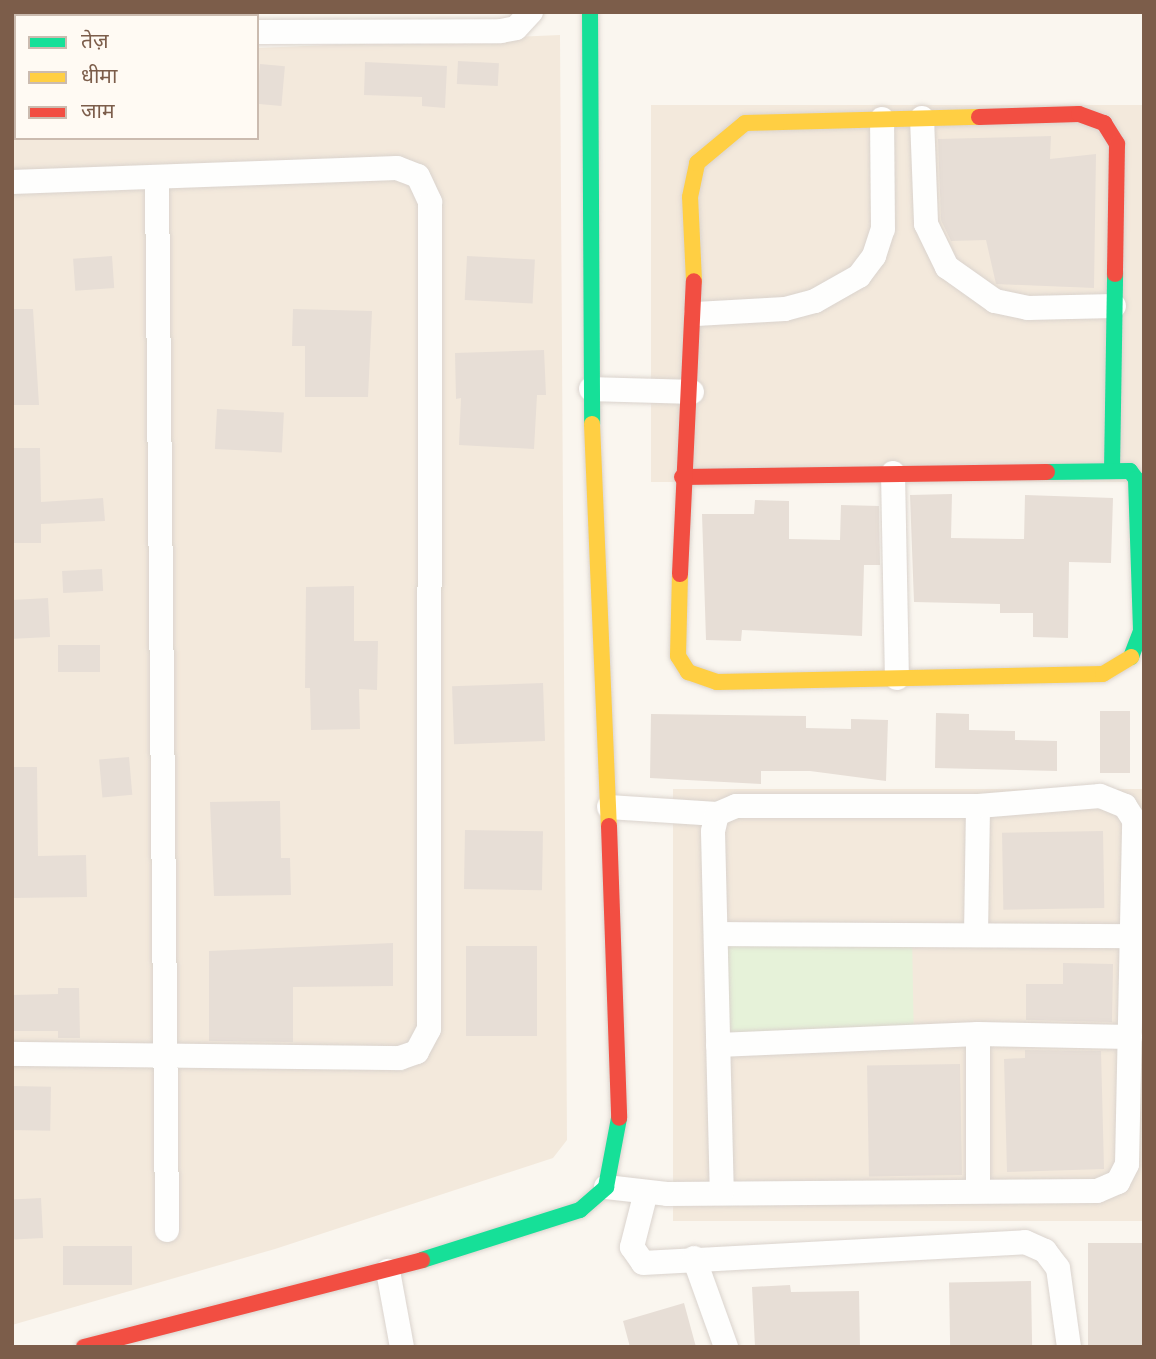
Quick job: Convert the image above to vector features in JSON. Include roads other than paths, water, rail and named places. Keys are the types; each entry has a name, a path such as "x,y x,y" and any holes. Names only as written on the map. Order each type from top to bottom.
{"street":[{"path":"259,32 303,22 500,31 516,27 531,12"},
{"path":"84,1347 388,1270 580,1210 606,1187 621,1109 592,389 590,12"},
{"path":"682,477 1130,471 1136,479 1141,631 1137,650 1124,666 1103,674 716,682 688,672 678,656 682,477 692,392 696,314 690,197 697,163 745,123 1079,114 1104,123 1117,144 1112,471"},
{"path":"922,118 926,224 947,267 995,301 1028,308 1114,306"},
{"path":"696,314 785,309 815,301 859,276 874,256 883,229 882,119"},
{"path":"12,181 157,180 397,168 418,176 430,202 429,1029 417,1052 400,1058 169,1053 12,1054"},
{"path":"157,180 169,1053 167,1230"},
{"path":"592,389 692,392"},
{"path":"893,473 897,678"},
{"path":"606,1187 646,1192 722,1193 1097,1191 1118,1182 1127,1164 1134,820 1125,806 1100,796 978,806 736,806 717,814 609,807"},
{"path":"976,935 978,806"},
{"path":"717,814 716,934 722,1193"},
{"path":"716,934 1132,936"},
{"path":"718,1045 978,1034 1130,1037"},
{"path":"978,1034 978,1191"},
{"path":"646,1192 632,1247 635,1257 660,1265 694,1258 1025,1242 1045,1251 1058,1268 1069,1347"},
{"path":"694,1258 726,1347"},
{"path":"388,1270 402,1347"}]}
